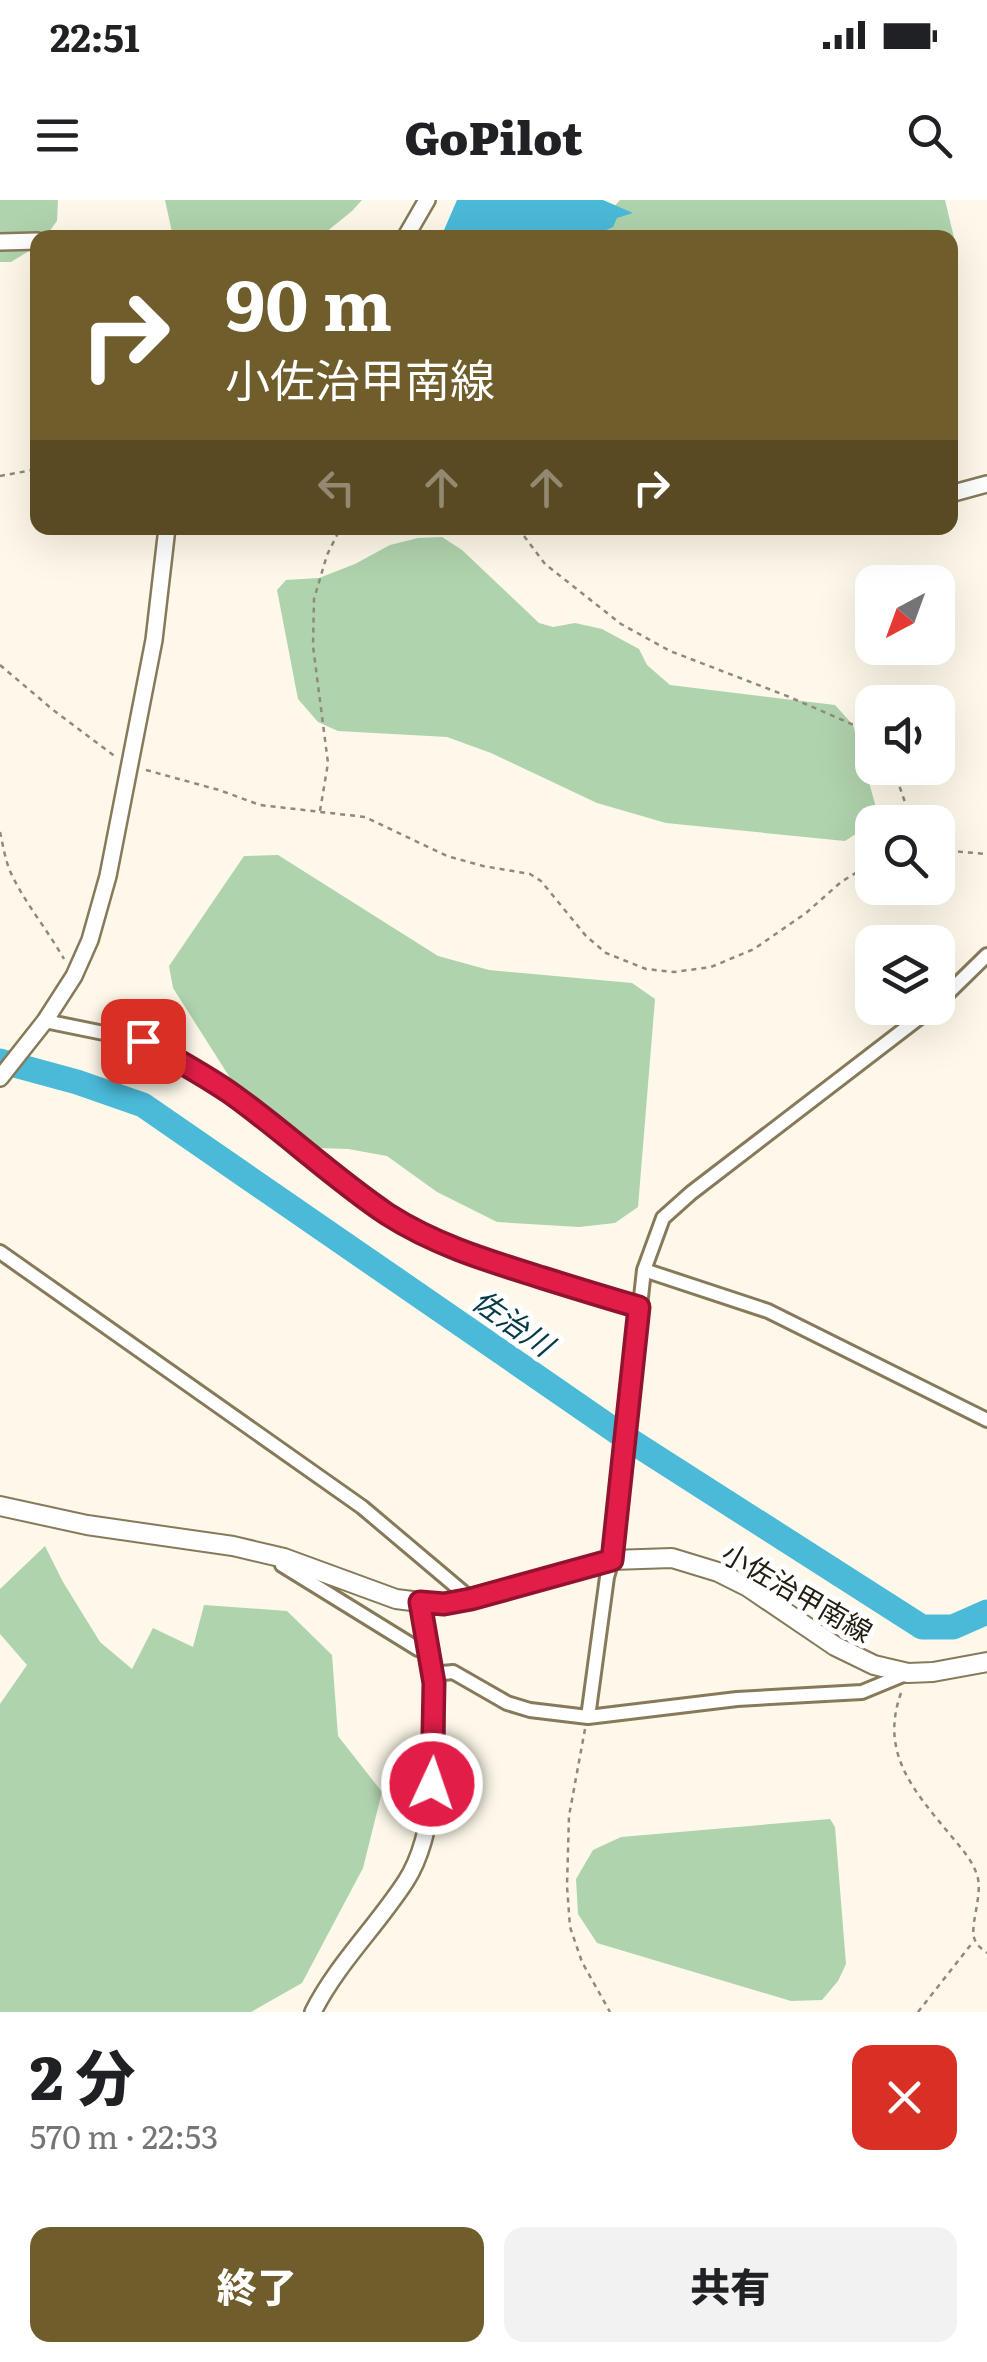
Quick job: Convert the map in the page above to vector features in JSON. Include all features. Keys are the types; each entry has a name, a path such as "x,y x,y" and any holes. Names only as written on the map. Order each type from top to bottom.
{"main road":[{"name":"小佐治甲南線","path":"0,1506 87,1525 233,1546 284,1558 396,1599 444,1604 612,1560 672,1558 718,1572 748,1587 835,1646 874,1665 908,1672 934,1672 987,1662"}],"street":[{"path":"409,230 427,200"},
{"path":"0,242 30,241"},
{"path":"958,492 987,484"},
{"path":"0,1078 45,1021 74,976 90,940 108,876 154,640 166,535"},
{"path":"955,986 987,954"},
{"path":"45,1021 143,1041 182,1062 230,1093 387,1214 447,1246 639,1307"},
{"path":"588,1717 612,1560 644,1270 663,1218 910,1025"},
{"path":"0,1252 362,1507 471,1599"},
{"path":"644,1270 768,1311 987,1420"},
{"path":"284,1558 282,1566 418,1650 429,1652"},
{"path":"314,2012 324,1991 406,1880 427,1834 434,1762 432,1674 420,1602"},
{"path":"432,1674 452,1672 506,1702 530,1710 588,1717 737,1699 862,1692 908,1672"}],"path":[{"path":"0,476 30,470"},
{"path":"320,811 328,763 313,646 314,598 337,535"},
{"path":"523,535 545,564 622,624 670,651 855,726"},
{"path":"0,665 52,710 130,766 260,805 365,818 447,856 530,874 606,954 646,969 674,972 711,967 754,949 855,873"},
{"path":"0,832 8,867 26,903 42,920 74,976"},
{"path":"955,851 987,854"},
{"path":"908,1672 894,1713 897,1752 905,1776 972,1861 979,1880 972,1930 974,1941 987,1953"},
{"path":"588,1717 569,1816 570,1927 582,1962 610,2012"},
{"path":"918,2012 974,1941"}],"green space":[{"path":"0,200 58,200 57,221 50,230 30,230 30,250 11,262 0,262"},
{"path":"165,200 362,200 329,230 171,230"},
{"path":"620,200 945,200 952,230 599,230 602,220"},
{"path":"442,537 462,550 539,623 553,627 575,623 602,629 639,649 647,665 670,685 835,705 855,732 855,785 870,785 875,805 855,805 855,834 845,841 666,823 597,803 491,753 447,737 338,731 318,722 298,699 277,590 286,580 319,578 390,545"},
{"path":"278,855 438,956 489,970 632,983 655,999 638,1207 615,1223 579,1227 497,1222 437,1192 387,1156 348,1149 290,1147 260,1125 173,988 169,966 244,856"},
{"path":"45,1546 100,1642 132,1669 153,1628 193,1647 204,1605 287,1611 332,1655 338,1736 382,1792 363,1868 302,1983 251,2012 0,2012 0,1704 27,1665 0,1634 0,1589"},
{"path":"830,1819 835,1827 846,1964 822,2000 791,2001 597,1943 578,1914 576,1879 593,1850 621,1837"}],"water":[{"path":"457,200 603,200 633,213 617,218 606,230 444,230"}],"waterway":[{"name":"佐治川","path":"0,1061 143,1105 617,1432 922,1627 953,1627 987,1612"}],"route":[{"path":"143,1041 230,1093 387,1214 419,1232 509,1268 639,1307 612,1560 471,1599 444,1604 420,1602 434,1683 432,1784"}]}
